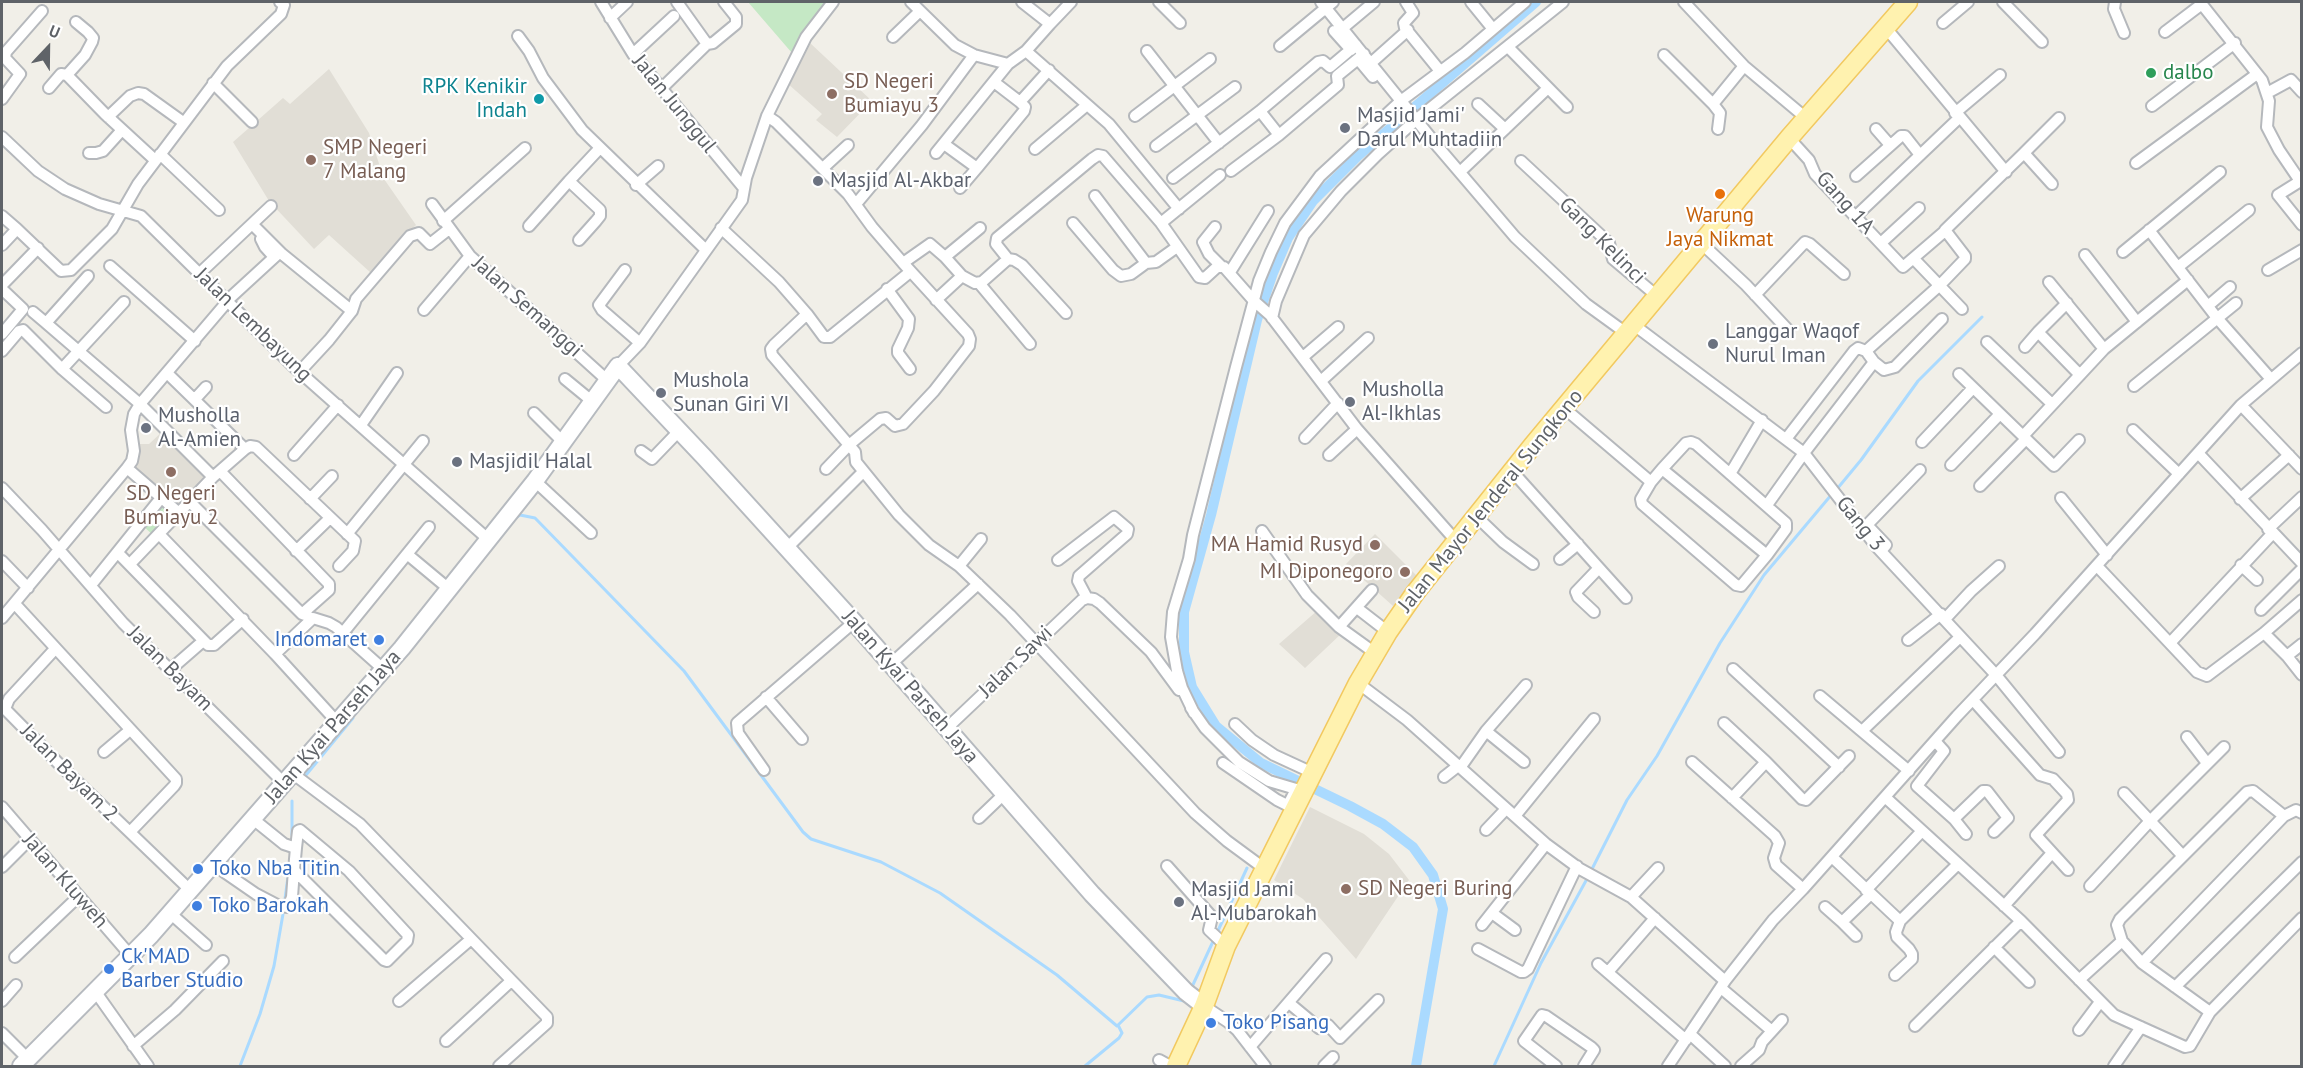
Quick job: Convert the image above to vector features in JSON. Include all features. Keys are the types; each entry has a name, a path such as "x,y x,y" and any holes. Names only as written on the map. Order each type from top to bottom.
{"main road":[{"name":"Jalan Mayor Jenderal Sungkono","path":"1167,1064 1204,1006 1219,940 1259,865 1289,798 1313,774 1358,682 1415,593 1512,471 1701,243 1908,2"},
{"name":"Jalan Kyai Parseh Jaya","path":"25,1064 214,865 383,669 535,481 618,366 854,622 1092,894 1186,992 1204,1006"}],"street":[{"path":"2,216 62,271 71,270 107,235 138,184 213,84 246,46 281,14 284,5 280,2"},
{"name":"Jalan Junggul","path":"601,2 633,54 743,187"},
{"path":"610,18 627,2"},
{"path":"677,2 707,44"},
{"path":"661,89 707,44 736,24 736,17 724,2"},
{"name":"Jalan Kyai Parseh Jaya","path":"618,366 640,343 742,200 743,187 766,116 806,37 833,2"},
{"path":"911,2 955,45 974,55 1008,64"},
{"path":"1022,2 1050,24"},
{"path":"936,153 1008,64 1026,51 1071,2"},
{"path":"1159,2 1180,23"},
{"path":"1339,29 1374,2"},
{"path":"1406,2 1413,11 1404,23 1440,71"},
{"path":"1471,2 1493,29"},
{"path":"1194,713 1177,671 1171,637 1173,612 1255,301 1271,252 1285,223 1320,176 1403,101 1525,2"},
{"path":"1271,316 1304,235 1341,191 1416,118 1563,2"},
{"path":"1684,2 1744,66 1806,118"},
{"path":"1943,23 1968,2"},
{"path":"2003,2 2042,42"},
{"path":"2113,3 2124,33"},
{"path":"2165,32 2201,3 2235,43 2257,74 2269,101 2267,128 2279,150 2301,180 2278,195 2297,211 2301,225"},
{"path":"1280,46 1327,4 1339,29 1403,101 1515,237 1586,304 1630,329"},
{"path":"2,99 20,74 5,58 6,52 42,11"},
{"path":"893,37 920,11"},
{"path":"633,54 674,16"},
{"path":"67,75 85,55 93,38 76,22"},
{"path":"1886,28 2006,172"},
{"path":"1330,67 1408,30"},
{"path":"518,36 543,78 582,130 636,185 706,250"},
{"path":"2152,106 2235,43"},
{"path":"1508,47 1566,107"},
{"path":"1026,51 1109,124 1179,209"},
{"path":"1147,51 1219,143"},
{"path":"1337,76 1360,54"},
{"path":"1360,54 1373,77"},
{"path":"856,204 922,125 974,55"},
{"path":"1665,55 1720,113 1718,129"},
{"path":"1134,116 1210,59"},
{"path":"1161,223 1225,173 1279,135 1338,85 1337,76 1330,67 1323,62 1318,62 1260,111 1173,178"},
{"path":"1713,104 1744,66"},
{"path":"1020,102 1049,70"},
{"path":"49,88 61,74 67,75 122,130 219,210"},
{"path":"2136,163 2257,74"},
{"path":"1856,216 2000,75"},
{"path":"2267,93 2291,80 2301,92"},
{"path":"960,188 1024,111 1025,107 1020,102 994,82"},
{"path":"213,84 252,122"},
{"path":"1156,146 1235,87"},
{"path":"1461,171 1548,88"},
{"path":"108,117 130,96 138,93 144,94 183,122"},
{"path":"1478,104 1505,129"},
{"path":"1035,150 1087,105"},
{"path":"1260,111 1279,135"},
{"path":"766,116 823,168 856,204 872,227 970,339 969,346 934,391 903,423 895,426 884,417 849,445 826,469"},
{"path":"1962,309 1914,259 2059,118"},
{"path":"1876,129 1890,145"},
{"path":"89,153 103,151 122,130"},
{"path":"1856,176 1900,136 1904,136 1920,155"},
{"name":"Jalan Lembayung","path":"2,137 52,182 88,200 141,216 229,300 294,367 489,540"},
{"name":"Gang 1A","path":"1789,138 1809,160 1815,174 1882,242 1903,267 1914,259"},
{"path":"944,144 977,168"},
{"path":"823,168 848,145"},
{"path":"304,367 330,340 352,311 356,299 411,236 419,233 430,244 446,225 525,148"},
{"path":"529,226 599,149"},
{"path":"2024,153 2052,184"},
{"path":"1066,314 1022,265 1008,259 996,244 998,238 1098,155 1107,160 1161,223 1202,278 1225,269 1268,211"},
{"name":"Gang Kelinci","path":"1521,161 1609,243 1613,259 1657,296"},
{"path":"636,185 658,166"},
{"path":"2123,252 2220,172"},
{"path":"569,181 600,210 600,216 579,240"},
{"path":"1095,196 1146,263"},
{"name":"Jalan Semanggi","path":"432,204 470,256 608,381"},
{"path":"200,273 271,206"},
{"path":"1882,242 1919,208"},
{"path":"2178,267 2249,210"},
{"path":"1073,223 1113,270 1121,276 1131,274 1146,263 1156,262 1177,247"},
{"path":"252,224 263,236 273,242 277,254 352,311"},
{"path":"1215,227 1203,242 1205,248 1271,316 1357,429 1456,542"},
{"path":"721,228 779,282 824,337 830,336 910,272"},
{"path":"945,257 980,228"},
{"path":"2,245 17,229"},
{"path":"2149,230 2217,318 2270,378"},
{"path":"1866,351 1940,285 1965,257 1945,231"},
{"path":"1755,295 1805,242 1844,274"},
{"path":"1701,243 1789,331"},
{"path":"903,263 930,244 962,276 979,283 1030,344"},
{"path":"2,334 23,311 23,308 2,287 38,248"},
{"path":"2268,270 2301,250"},
{"path":"2,618 128,468 134,451 131,423 140,404 229,300 277,254"},
{"path":"2085,255 2138,322"},
{"path":"424,310 470,256"},
{"path":"979,283 1008,259"},
{"path":"110,266 195,341"},
{"path":"625,270 599,305 640,343"},
{"path":"46,323 88,276"},
{"path":"936,300 962,276"},
{"path":"1980,486 2104,349 2188,280"},
{"path":"2049,282 2104,349"},
{"path":"2208,305 2230,287"},
{"path":"887,289 909,319 908,328 898,353 910,369"},
{"path":"62,369 124,302"},
{"path":"2025,347 2067,303"},
{"path":"2134,386 2236,303"},
{"path":"33,312 217,474 324,578 330,587 275,654"},
{"path":"807,314 774,345 772,355 855,452 856,462 863,472 910,528 959,566 978,584 1171,789 1218,834 1259,865"},
{"path":"1786,439 1854,351 1858,348 1866,351 1884,370 1896,367 1942,319"},
{"path":"1303,357 1338,327"},
{"name":"Gang 3","path":"1630,329 1762,420 1804,453 1840,502 1881,551 1996,675 2059,752"},
{"path":"2,351 23,330 62,369 106,406"},
{"path":"2038,332 2080,375"},
{"path":"1321,381 1368,338"},
{"path":"1987,342 2052,404"},
{"path":"1668,1066 1723,984 1773,920 2241,405 2301,353"},
{"path":"1767,505 1874,362"},
{"path":"167,373 245,449"},
{"path":"360,424 397,373"},
{"path":"1959,374 2054,466 2079,440"},
{"path":"565,379 593,402"},
{"path":"195,399 206,387"},
{"path":"1922,442 1973,388"},
{"path":"1305,438 1338,403"},
{"path":"294,455 338,405"},
{"path":"2241,405 2301,469"},
{"path":"1564,408 1651,482"},
{"path":"534,413 564,442"},
{"path":"1951,465 2000,414"},
{"path":"1730,474 1762,420"},
{"path":"1329,455 1357,429"},
{"path":"2133,430 2179,474"},
{"path":"641,451 651,459 654,458 680,431"},
{"path":"347,534 423,441"},
{"path":"1691,442 1767,505 1787,526 1767,555 1741,585 1736,585 1642,504 1641,500 1651,482 1686,443 1691,442"},
{"path":"130,564 217,474 250,446 256,447 354,542 355,548 339,566"},
{"path":"2198,453 2301,563"},
{"path":"2240,499 2289,455"},
{"path":"128,468 178,513"},
{"path":"1662,469 1767,555"},
{"path":"1512,471 1626,598"},
{"path":"1881,551 1886,545 1867,525 1920,471"},
{"path":"787,548 863,472"},
{"path":"310,499 332,476"},
{"path":"535,481 591,533"},
{"name":"Jalan Bayam","path":"2,488 60,550 123,623 288,778 360,824 548,1020 499,1066"},
{"path":"2170,643 2301,497"},
{"path":"91,585 161,498"},
{"path":"2061,498 2107,555"},
{"path":"190,502 308,616 329,623 383,669"},
{"path":"1476,516 1503,542 1533,564"},
{"path":"1058,560 1113,517 1128,529 1127,534 1079,576 1078,581 1087,598 1100,603 1151,652 1194,713 1239,762 1269,780 1289,798"},
{"path":"296,551 330,518"},
{"path":"342,634 429,526"},
{"path":"1262,531 1307,595 1339,627 1375,653"},
{"path":"159,534 243,619 337,722"},
{"path":"959,566 981,539"},
{"path":"1560,559 1578,544"},
{"path":"118,552 202,642 214,645 243,619"},
{"path":"408,554 449,589"},
{"path":"2,561 28,588"},
{"path":"2241,565 2257,580"},
{"path":"1908,640 1943,616 2000,566"},
{"path":"2097,566 2197,672 2207,676 2264,633 2301,600"},
{"path":"1594,612 1575,594 1599,568"},
{"path":"2261,610 2301,569"},
{"path":"891,664 978,584"},
{"path":"1339,627 1372,590"},
{"name":"Jalan Sawi","path":"946,729 1082,600 1087,598"},
{"path":"15,604 171,774 176,783 130,832"},
{"path":"1357,608 1388,632"},
{"path":"764,770 736,728 740,718 854,622"},
{"path":"2264,633 2287,656 2301,675"},
{"path":"1863,730 1960,637"},
{"path":"171,669 202,642"},
{"path":"2287,656 2301,644"},
{"name":"Jalan Bayam 2","path":"55,649 9,699 5,706 5,716 190,890"},
{"path":"1733,669 1839,767"},
{"path":"1358,682 1407,720 1546,844 1579,867 1631,897 1772,1031"},
{"path":"1444,777 1459,767 1486,731 1526,685"},
{"path":"1820,696 1910,771"},
{"path":"766,697 802,740"},
{"path":"1973,700 2040,775 2053,779 2067,794 2068,800 2036,832 2036,835 2068,870"},
{"path":"1486,830 1511,813 1594,719"},
{"path":"1724,723 1802,799 1806,800 1850,756"},
{"path":"1235,724 1252,740 1274,755 1313,774"},
{"path":"104,752 130,730"},
{"path":"1486,731 1524,762"},
{"path":"2187,737 2207,763"},
{"path":"1935,741 1944,751 1917,785 1954,819 1966,834"},
{"path":"2090,886 2150,820 2224,747"},
{"path":"1692,762 1775,836 1779,843 1774,862 1803,889"},
{"path":"1732,798 1766,762"},
{"path":"1223,763 1289,798"},
{"path":"2210,1012 2142,963 2122,941 2117,925 2120,919 2182,855 2250,790 2284,816"},
{"path":"1954,819 1983,791 1987,791 2008,818 1994,832"},
{"path":"979,818 1004,794"},
{"path":"2124,794 2182,855"},
{"path":"1885,797 2021,921 2114,1015 2188,1047 2210,1012 2301,918"},
{"name":"Jalan Kluweh","path":"2,807 130,956"},
{"path":"2142,963 2284,816 2295,810 2301,813"},
{"path":"253,819 284,844 296,848"},
{"path":"214,865 256,894 279,906 288,907 292,897 294,870 296,848 298,831 300,830 349,871 408,935 407,941 387,962 294,870"},
{"path":"1842,922 1922,831"},
{"path":"2,867 29,840"},
{"path":"1482,925 1546,844"},
{"path":"2004,906 2052,853"},
{"path":"1832,857 1900,921"},
{"path":"2175,987 2301,862"},
{"path":"1895,975 1912,959 1909,949 1897,937 1896,932 1900,921 1958,864"},
{"path":"1167,866 1212,917 1209,930 1219,940"},
{"path":"1478,949 1521,972 1528,969 1579,867"},
{"path":"1631,897 1658,868"},
{"path":"15,957 78,897"},
{"path":"1825,908 1856,936"},
{"path":"170,913 206,945"},
{"path":"1492,913 1515,930"},
{"path":"1608,972 1655,918"},
{"path":"1915,1026 2021,921"},
{"path":"399,1001 470,939"},
{"path":"2079,980 2122,941"},
{"path":"1994,947 2029,982"},
{"path":"1250,1047 1326,959"},
{"path":"133,1046 175,1010 223,961"},
{"path":"1598,963 1725,1066"},
{"path":"446,1041 511,981"},
{"path":"2,1001 16,986"},
{"path":"95,991 148,1066"},
{"path":"1289,1003 1319,1029 1324,1024 1328,1025 1340,1038 1378,1000"},
{"path":"2079,1030 2100,1002"},
{"path":"1204,1006 1228,1022 1265,1066"},
{"path":"1556,1066 1524,1041 1542,1015 1592,1047 1594,1050 1584,1066"},
{"path":"1741,1066 1759,1050 1762,1042 1782,1020"},
{"path":"2115,1066 2141,1027"},
{"path":"2,1033 25,1064"},
{"path":"1324,1066 1334,1057"}],"shaded area":[{"name":"SD Negeri Bumiayu 3","path":"809,42 872,101 837,137 816,120 822,114 787,83"},
{"name":"SMP Negeri 7 Malang","path":"329,69 369,133 384,179 416,225 371,273 329,235 314,249 269,201 233,142 283,98 290,104"},
{"name":"SD Negeri Bumiayu 2","path":"163,431 208,476 178,508 133,467 136,444 149,444"},
{"path":"1375,534 1417,576 1393,606 1346,564"},
{"path":"1318,610 1342,633 1305,668 1279,644"},
{"name":"SD Negeri Buring","path":"1310,807 1364,834 1389,854 1409,880 1356,959 1303,899 1274,880"}],"green space":[{"path":"748,2 829,2 792,53"},
{"path":"161,501 175,513 154,536 142,525"}],"waterway":[{"path":"1416,1066 1443,909 1433,875 1413,847 1383,824 1261,763 1216,726 1192,687 1184,652 1184,612 1211,515 1257,320 1288,238 1313,201 1358,156 1536,2"},
{"path":"1837,489 1861,460 1918,381 1982,317"},
{"path":"1591,871 1627,800 1657,756 1720,643 1764,575 1832,494"},
{"path":"517,517 520,515 535,518 684,671 803,832 811,839 881,862 940,893 1057,975 1117,1026 1147,997 1159,995 1184,1001"},
{"path":"306,775 353,718"},
{"path":"292,801 292,835"},
{"path":"285,899 290,862"},
{"path":"1191,989 1247,868"},
{"path":"1494,1066 1541,963 1588,877"},
{"path":"240,1066 260,1014 274,966 283,914"},
{"path":"1085,1066 1119,1038 1122,1033 1118,1025"}],"place":[{"name":"dalbo","path":"2151,73"},
{"name":"SD Negeri Bumiayu 3","path":"832,94"},
{"name":"RPK Kenikir Indah","path":"539,99"},
{"name":"Masjid Jami' Darul Muhtadiin","path":"1345,128"},
{"name":"SMP Negeri 7 Malang","path":"311,160"},
{"name":"Masjid Al-Akbar","path":"818,181"},
{"name":"Warung Jaya Nikmat","path":"1720,194"},
{"name":"Langgar Waqof Nurul Iman","path":"1713,344"},
{"name":"Mushola Sunan Giri VI","path":"661,393"},
{"name":"Musholla Al-Ikhlas","path":"1350,402"},
{"name":"Musholla Al-Amien","path":"146,428"},
{"name":"Masjidil Halal","path":"457,462"},
{"name":"SD Negeri Bumiayu 2","path":"171,472"},
{"name":"MA Hamid Rusyd","path":"1375,545"},
{"name":"MI Diponegoro","path":"1405,572"},
{"name":"Indomaret","path":"379,640"},
{"name":"Toko Nba Titin","path":"198,869"},
{"name":"SD Negeri Buring","path":"1346,889"},
{"name":"Masjid Jami Al-Mubarokah","path":"1179,902"},
{"name":"Toko Barokah","path":"197,906"},
{"name":"Ck'MAD Barber Studio","path":"109,969"},
{"name":"Toko Pisang","path":"1211,1023"}]}
